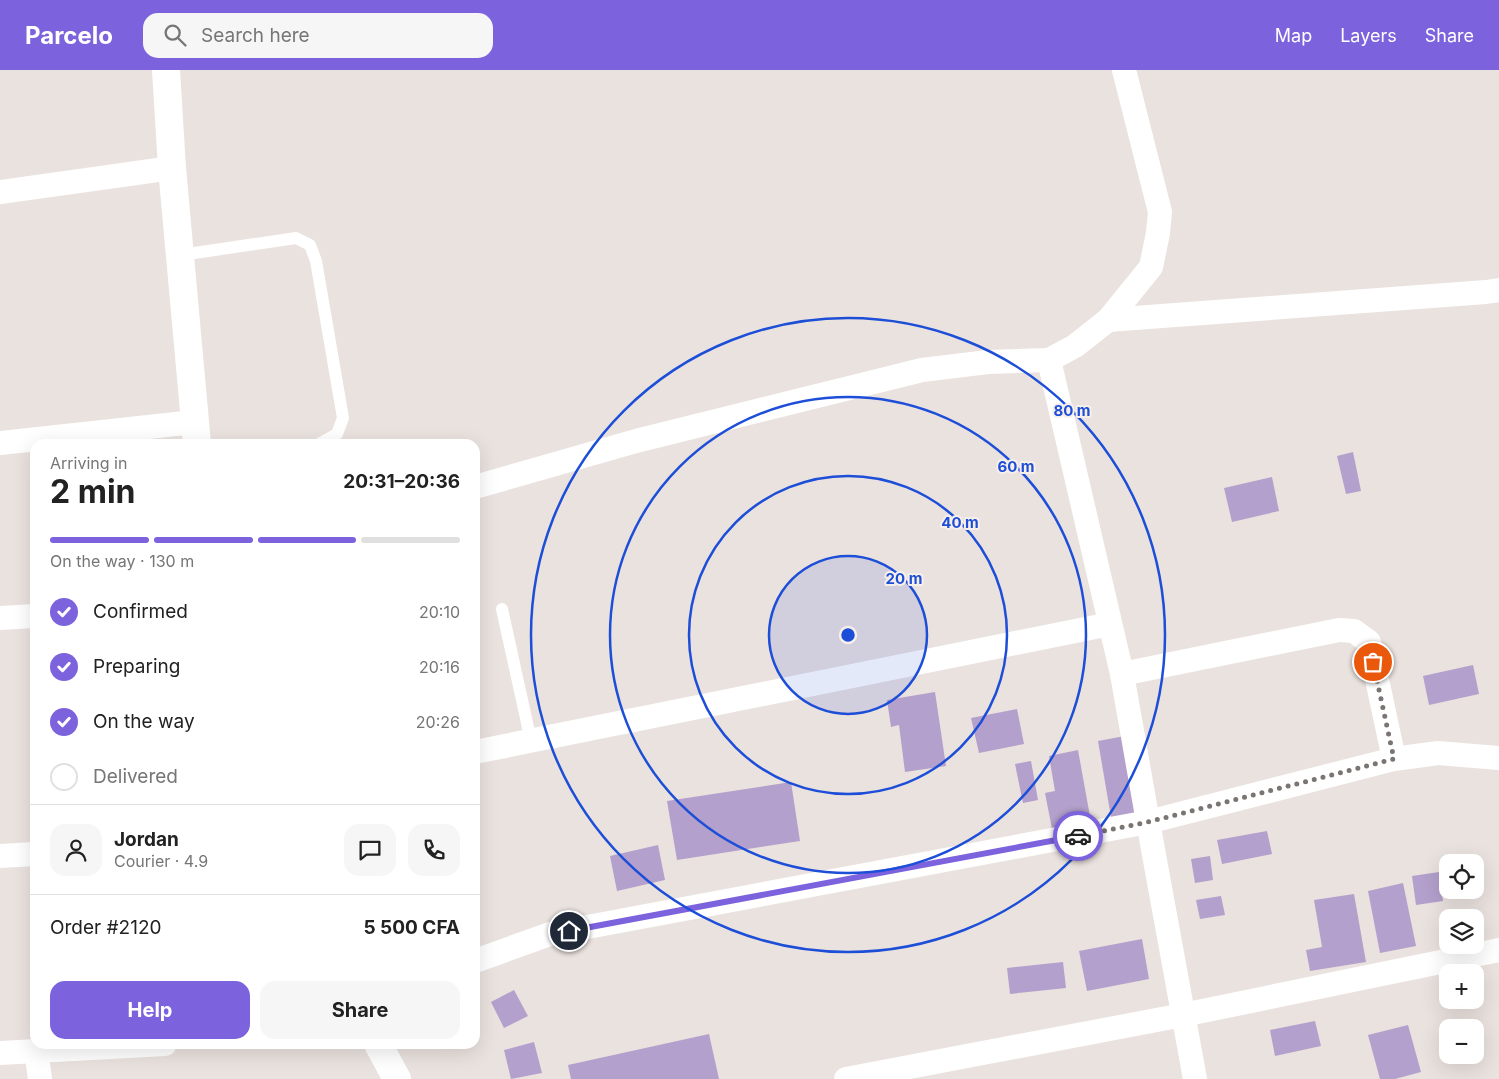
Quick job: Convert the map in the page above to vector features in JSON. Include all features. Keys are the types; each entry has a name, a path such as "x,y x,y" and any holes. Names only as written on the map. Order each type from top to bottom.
{"main road":[{"path":"166,70 172,168 196,433"},
{"path":"381,1049 397,1079"}],"street":[{"path":"480,486 636,441 922,370 988,362 1049,360 1075,346 1108,320 1151,267 1158,233 1160,212 1124,70"},
{"path":"0,192 172,168"},
{"path":"1108,320 1499,290"},
{"path":"1049,360 1122,674 1195,1079"},
{"path":"78,439 196,433"},
{"path":"0,443 30,441"},
{"path":"0,618 30,616"},
{"path":"480,751 1110,624"},
{"path":"1122,674 1339,630 1354,631 1369,642 1394,759"},
{"path":"480,959 550,934 1148,822 1394,759 1438,753 1499,758"},
{"path":"0,856 30,854"},
{"path":"846,1079 1183,1015 1499,950"},
{"path":"0,1053 58,1049"},
{"path":"36,1050 40,1079"}],"lane":[{"path":"181,255 296,238 310,245 316,262 343,418 337,434 328,439"},
{"path":"502,609 531,741"}],"building":[{"path":"1353,452 1361,491 1346,494 1337,456"},
{"path":"1272,477 1279,511 1232,522 1224,488"},
{"path":"1473,665 1479,694 1429,705 1423,676"},
{"path":"935,692 946,766 905,772 899,725 891,727 887,700"},
{"path":"1017,709 1024,744 979,753 971,718"},
{"path":"1125,736 1139,819 1112,823 1098,741"},
{"path":"1078,750 1091,822 1052,829 1045,793 1055,791 1049,756"},
{"path":"1031,761 1038,800 1023,803 1015,764"},
{"path":"791,782 800,841 677,860 667,801"},
{"path":"1267,831 1272,854 1222,864 1217,840"},
{"path":"658,845 665,880 617,891 610,856"},
{"path":"1210,856 1213,880 1195,883 1191,859"},
{"path":"1439,872 1439,899 1443,899 1443,901 1416,905 1412,876"},
{"path":"1403,883 1416,946 1380,953 1368,891"},
{"path":"1354,894 1366,962 1310,971 1306,950 1322,947 1314,900"},
{"path":"1221,896 1225,915 1200,919 1196,900"},
{"path":"1142,939 1149,979 1087,991 1079,951"},
{"path":"1063,962 1066,988 1010,994 1007,968"},
{"path":"514,990 528,1016 504,1028 491,1002"},
{"path":"1315,1021 1321,1046 1275,1056 1270,1030"},
{"path":"1408,1025 1421,1072 1395,1079 1380,1079 1368,1035"},
{"path":"709,1034 719,1079 571,1079 568,1065"},
{"path":"534,1042 542,1073 511,1079 504,1050"}],"way so far":[{"path":"1078,836 1148,822 1394,759 1373,662"}],"route":[{"path":"569,931 1078,836"}]}
